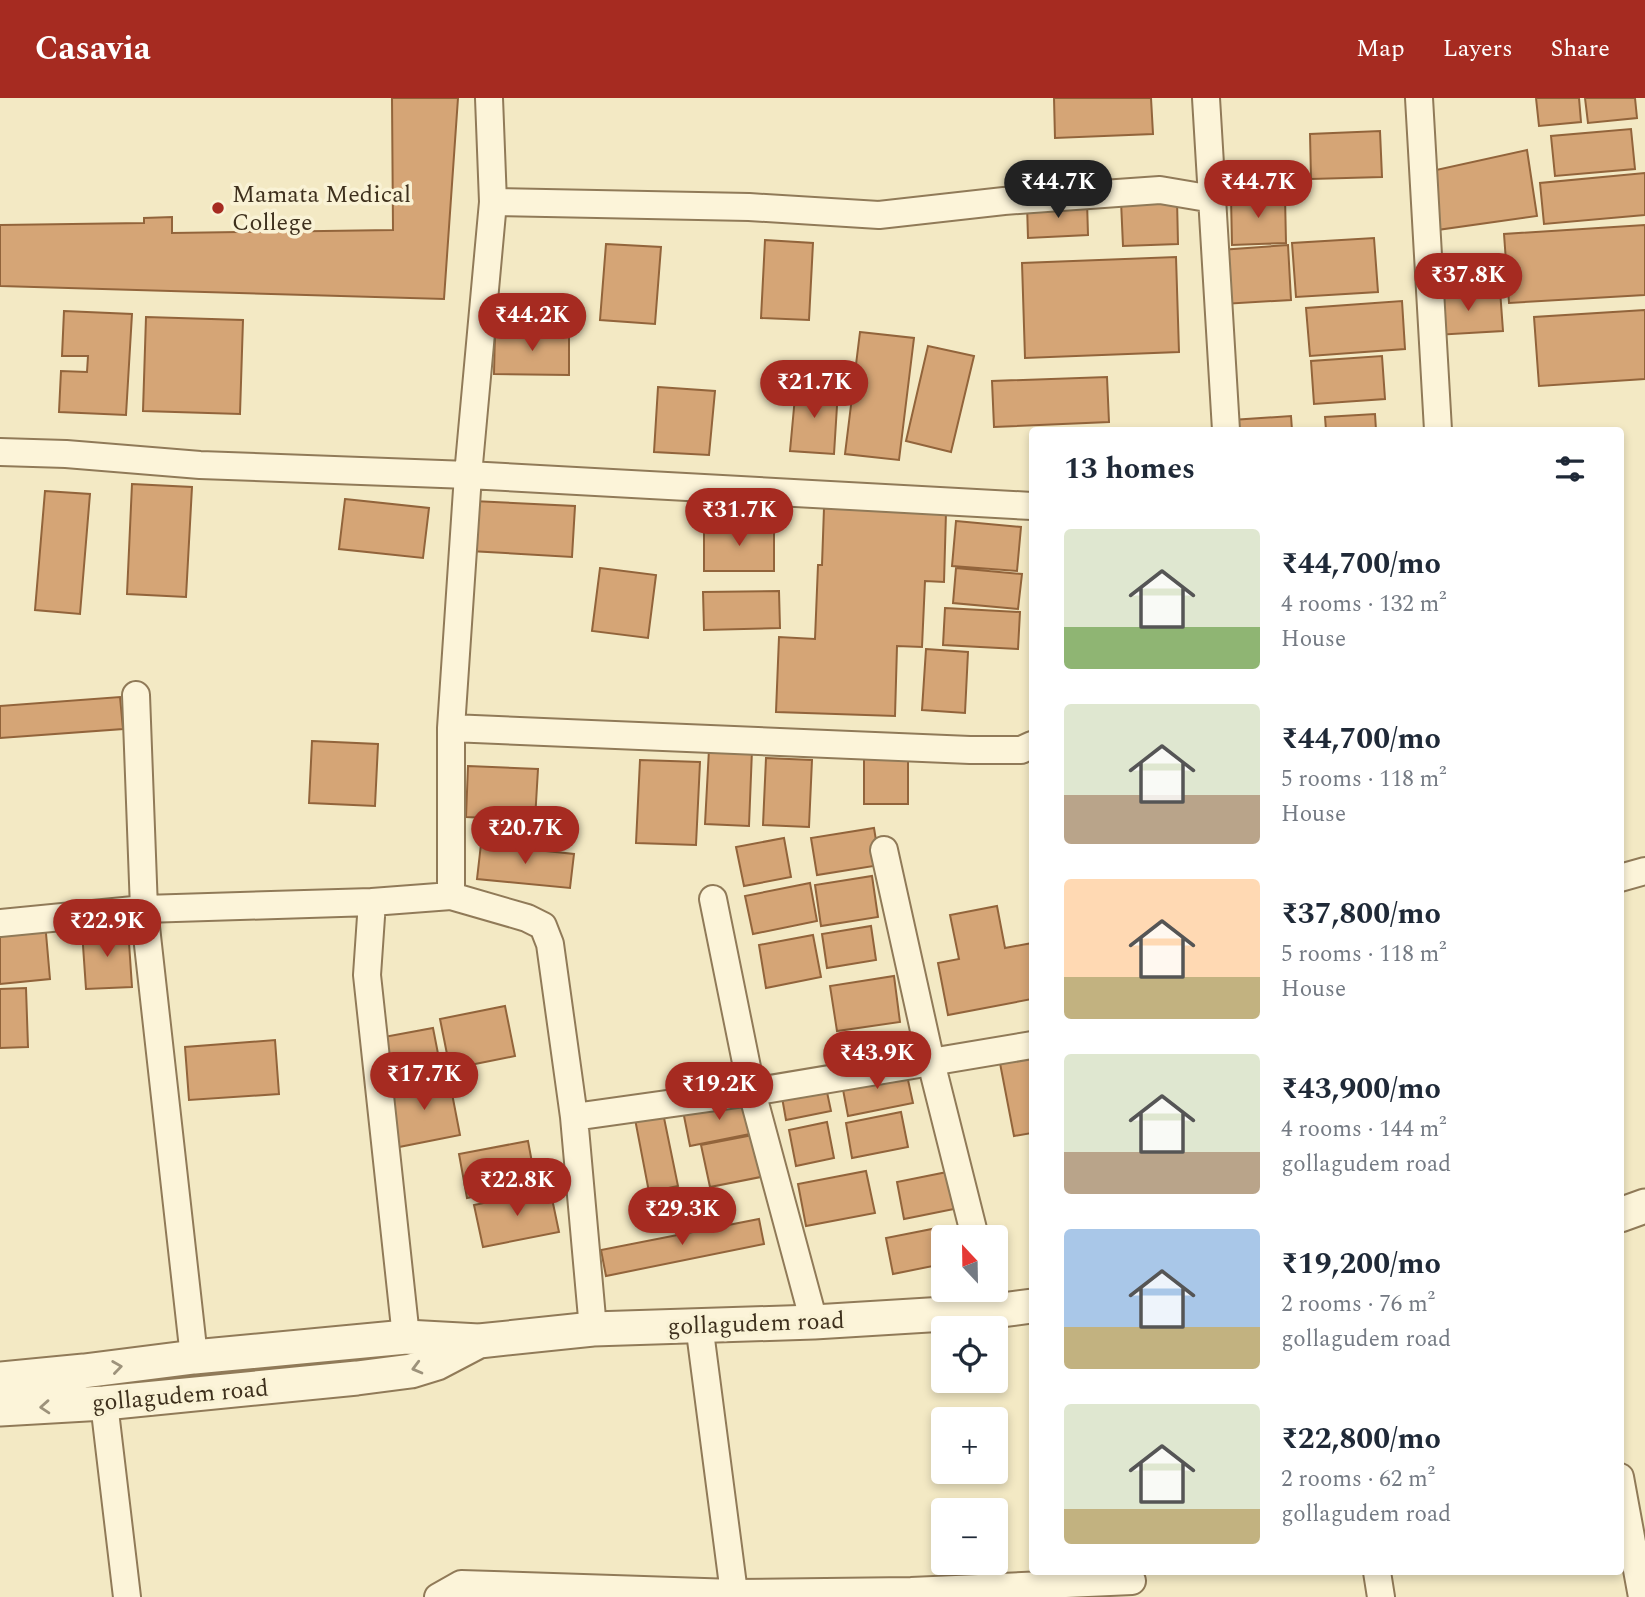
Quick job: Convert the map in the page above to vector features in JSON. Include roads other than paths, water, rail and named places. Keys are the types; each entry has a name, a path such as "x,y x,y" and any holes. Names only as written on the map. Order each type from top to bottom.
{"street":[{"path":"451,896 450,728 468,475 493,202 489,98"},
{"path":"1206,98 1226,427"},
{"path":"1419,98 1438,427"},
{"path":"493,202 749,207 879,215 1004,201 1160,190 1213,199"},
{"path":"0,452 66,454 200,465 468,475 1029,506"},
{"path":"136,695 144,909 194,1357"},
{"path":"450,728 970,750 1021,750 1029,746"},
{"path":"884,850 931,1062 972,1225"},
{"path":"1624,877 1645,871"},
{"path":"0,923 144,909 372,902 451,896 527,918 543,926 550,944 573,1117 593,1329"},
{"path":"713,899 752,1092 814,1322"},
{"path":"372,902 367,975 406,1337"},
{"path":"573,1117 752,1092 1029,1046"},
{"path":"1624,1213 1645,1206"},
{"name":"gollagudem road","path":"0,1379 406,1337 479,1341 593,1329 814,1322 975,1302"},
{"name":"gollagudem road","path":"1005,1302 1029,1306"},
{"path":"699,1324 734,1593"},
{"name":"gollagudem road","path":"0,1409 104,1403 411,1371 437,1363 479,1341"},
{"path":"104,1403 118,1595"},
{"path":"1624,1499 1642,1597"},
{"path":"1377,1575 1381,1597"},
{"path":"438,1597 461,1584 644,1594 911,1594 1133,1583"}],"place":[{"name":"Mamata Medical College","path":"218,208"}]}
